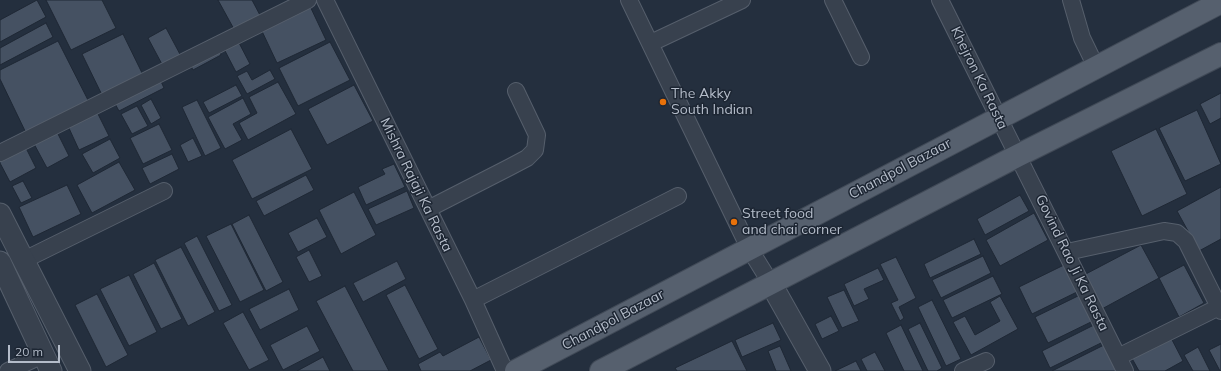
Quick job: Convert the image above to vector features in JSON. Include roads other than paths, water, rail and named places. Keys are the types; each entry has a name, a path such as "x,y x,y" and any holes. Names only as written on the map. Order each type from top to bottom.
{"main road":[{"name":"Chandpol Bazaar","path":"516,371 1221,2"},
{"path":"601,371 770,282 1018,155 1221,54"}],"street":[{"path":"0,153 308,0"},
{"name":"Mishra Rajaji Ka Rasta","path":"325,0 473,300 505,371"},
{"path":"629,0 749,248 820,371"},
{"path":"651,44 742,0"},
{"path":"833,0 861,57"},
{"name":"Khejron Ka Rasta","path":"940,0 998,118 1018,155"},
{"path":"1071,0 1082,38 1096,67"},
{"path":"428,209 521,162 535,150 537,135 516,91"},
{"name":"Govind Rao Ji Ka Rasta","path":"1018,155 1125,371"},
{"path":"24,260 164,191"},
{"path":"473,300 678,196"},
{"path":"0,214 80,371"},
{"path":"1067,252 1164,231 1177,233 1186,241 1220,309 1118,356"},
{"path":"0,262 47,363 8,371"},
{"path":"963,371 986,361"}],"place":[{"name":"The Akky South Indian","path":"663,102"},
{"name":"Street food and chai corner","path":"734,222"}]}
